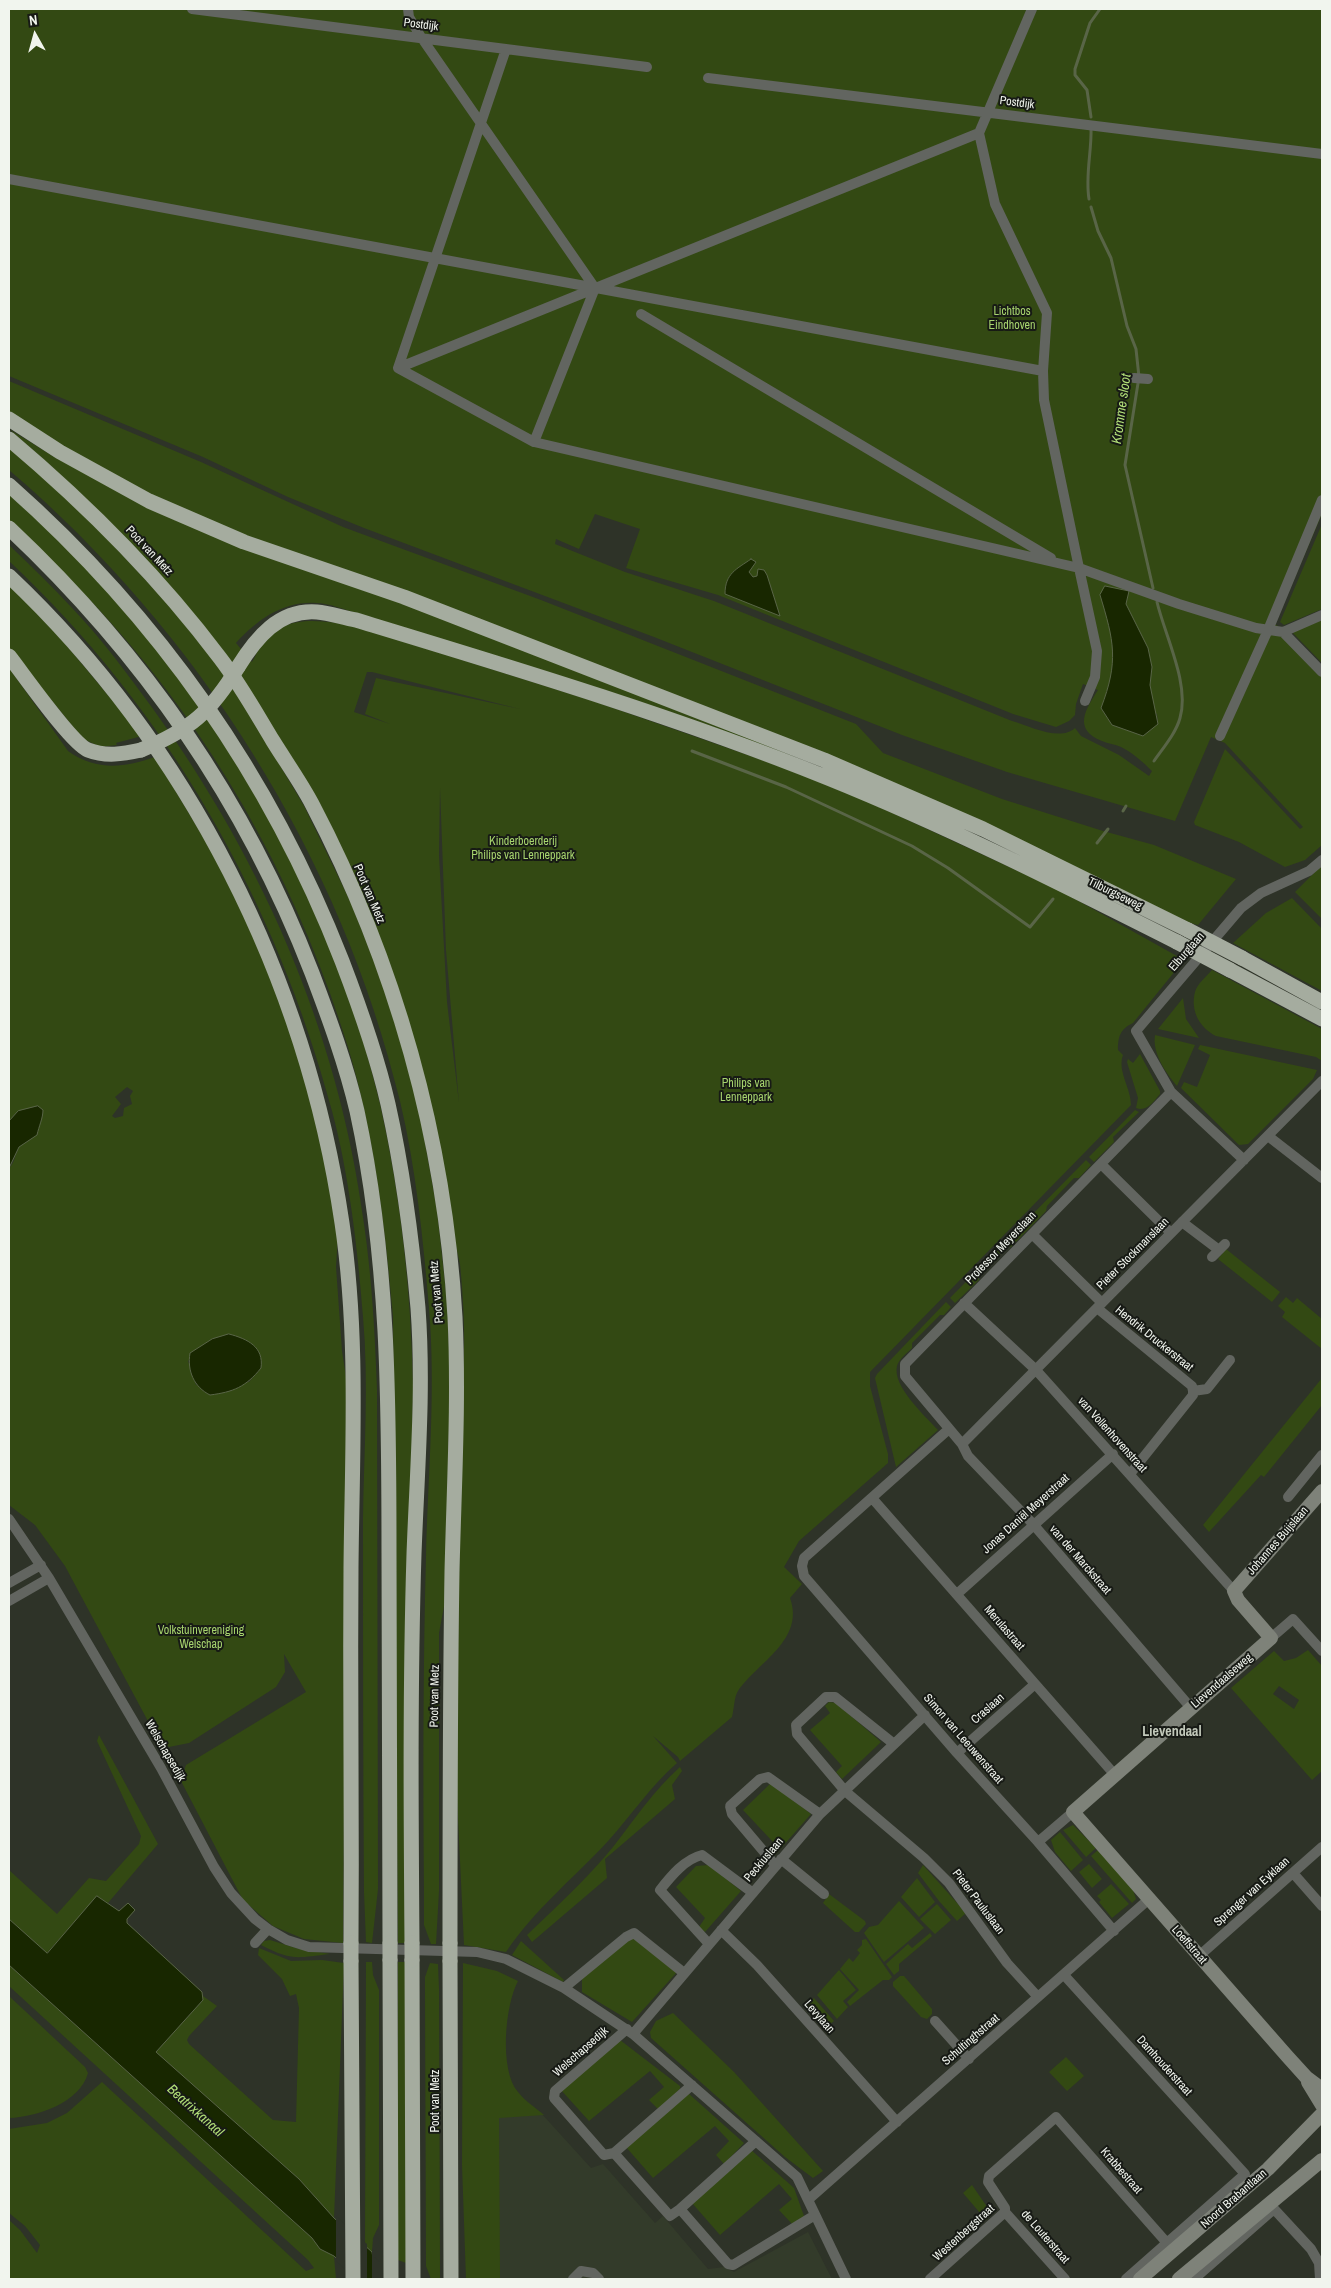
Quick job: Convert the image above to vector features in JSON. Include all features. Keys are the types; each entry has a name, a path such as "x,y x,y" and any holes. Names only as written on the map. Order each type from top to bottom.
{"highway":[{"path":"9,419 60,452 149,501 244,542 404,596 730,723 893,797"},
{"name":"Poot van Metz","path":"9,439 48,471 133,555 221,659 311,803 357,901 390,984 423,1097 442,1198 454,1316 456,1386 449,1777 451,2279"},
{"name":"Poot van Metz","path":"9,485 87,558 146,624 194,686 250,772 278,819 324,914 355,994 385,1094 408,1214 420,1349 412,1663 413,2279"},
{"path":"9,528 83,601 121,645 198,748 245,826 295,928 324,1005 356,1110 376,1219 388,1352 391,2279"},
{"path":"9,576 86,656 127,707 167,764 206,828 263,940 292,1014 320,1110 342,1224 352,1316 354,1427 351,1570 353,2279"},
{"path":"9,656 72,738 86,749 101,754 120,755 141,750 165,740 199,717 216,701 253,643 272,624 292,615 317,612 392,631 613,702 893,797"},
{"name":"Tilburgseweg","path":"893,797 983,830 1188,930 1322,1002"},
{"name":"Tilburgseweg","path":"893,797 1177,942 1322,1020"},
{"path":"451,2244 455,2279"}],"street":[{"name":"Postdijk","path":"192,9 648,67"},
{"path":"408,9 409,18 421,37 595,288"},
{"path":"1032,9 978,133 995,204 1047,313 1043,371 1044,400 1097,651 1095,678 1085,701"},
{"path":"398,368 506,49"},
{"name":"Postdijk","path":"708,78 1322,154"},
{"path":"398,368 978,133"},
{"path":"9,180 1043,371"},
{"path":"534,442 595,288"},
{"path":"641,314 1060,564"},
{"path":"398,368 534,442 1079,568 1179,604 1268,630 1283,632 1322,615"},
{"path":"1220,736 1268,630 1322,500"},
{"path":"1283,632 1322,672"},
{"name":"Elburglaan","path":"1171,1092 1136,1031 1241,908 1261,893 1309,871 1322,860"},
{"name":"Pieter Stockmanslaan","path":"962,1444 1322,1081"},
{"path":"1171,1092 1244,1160"},
{"name":"Professor Meyerslaan","path":"949,1429 905,1376 903,1370 905,1364 1171,1092"},
{"path":"1268,1136 1322,1178"},
{"path":"1101,1164 1171,1233"},
{"path":"1182,1222 1219,1251"},
{"name":"Hendrik Druckerstraat","path":"1032,1234 1099,1306 1192,1386 1193,1391"},
{"name":"van Vollenhovenstraat","path":"964,1303 1036,1370 1234,1591"},
{"path":"1130,1474 1193,1395 1193,1391 1207,1389 1230,1360"},
{"path":"872,1498 949,1429"},
{"name":"van der Marckstraat","path":"949,1429 962,1444 968,1456 1033,1524 1191,1708"},
{"name":"Jonas Daniël Meyerstraat","path":"957,1594 1113,1454"},
{"name":"Johannes Buijslaan","path":"1288,1497 1322,1455"},
{"name":"Johannes Buijslaan","path":"1234,1591 1322,1490"},
{"name":"Simon van Leeuwenstraat","path":"872,1498 804,1558 802,1566 804,1576 1114,1931"},
{"name":"Merulastraat","path":"872,1498 1115,1775"},
{"name":"Welschapsedijk","path":"9,1519 49,1578 161,1768 214,1867 242,1906 268,1928 287,1940 309,1947 477,1952 506,1959 564,1988 630,2031 797,2177 846,2279"},
{"path":"9,1583 40,1565"},
{"path":"9,1601 49,1578"},
{"path":"1234,1591 1238,1600 1272,1638"},
{"name":"Lievendaalseweg","path":"1038,1842 1293,1619 1322,1651"},
{"name":"Craslaan","path":"957,1752 1035,1684"},
{"name":"Pieter Pauluslaan","path":"894,1744 834,1697 826,1697 796,1726 797,1734 845,1790 924,1858 949,1883 1008,1963 1038,1997"},
{"name":"Peckiuslaan","path":"630,2031 684,1973 820,1814 925,1715"},
{"path":"820,1814 768,1777 760,1779 730,1806 732,1814 779,1863 824,1894"},
{"name":"Loeffstraat","path":"1073,1812 1306,2076 1322,2089"},
{"name":"Sprenger van Eyklaan","path":"1199,1956 1322,1847"},
{"path":"709,1944 660,1890 670,1878 693,1857 702,1855 753,1893"},
{"path":"1293,1873 1322,1906"},
{"name":"Schultinghstraat","path":"809,2199 1150,1899"},
{"path":"255,1943 268,1928"},
{"name":"Levylaan","path":"721,1930 757,1965 897,2122"},
{"path":"564,1988 634,1933 684,1973"},
{"name":"Damhouderstraat","path":"1064,1974 1245,2174"},
{"path":"935,2021 969,2059"},
{"name":"Welschapsedijk","path":"630,2031 555,2091 554,2098 604,2155 614,2153 670,2216 680,2209"},
{"name":"Loeffstraat","path":"1306,2076 1322,2105"},
{"path":"614,2153 692,2085"},
{"name":"Noord Brabantlaan","path":"1140,2279 1268,2169 1322,2114"},
{"name":"Westenbergstraat","path":"930,2279 1005,2212 1005,2208 988,2182 989,2176 1056,2116"},
{"name":"Krabbestraat","path":"1056,2116 1167,2243"},
{"path":"756,2141 680,2209 728,2264 733,2265 815,2214"},
{"name":"Noord Brabantlaan","path":"1179,2279 1322,2160"},
{"name":"Noord Brabantlaan","path":"1126,2279 1245,2174"},
{"path":"1198,2278 1274,2208 1311,2249 1319,2263 1320,2279"},
{"name":"de Louterstraat","path":"1005,2212 1066,2279"},
{"path":"573,2279 581,2271 593,2272 599,2279"}],"shaded area":[{"path":"486,2112 541,2113 591,2168 603,2164 655,2223 663,2216 708,2269 724,2267 734,2272 808,2232 832,2279 495,2279"}],"green space":[{"name":"Lichtbos Eindhoven","path":"9,9 1322,9 1322,514 1275,624 1290,635 1322,667 1322,845 1305,860 1285,867 1239,842 1195,825 1194,822 1225,749 1300,829 1303,827 1225,743 1211,737 1175,821 1007,772 902,735 654,637 364,528 288,497 203,457 9,376","holes":["595,514 640,529 626,568 718,595 1013,714 1056,727 1069,721 1075,715 1076,704 1083,684 1098,690 1089,704 1084,718 1084,725 1087,731 1102,741 1119,746 1129,752 1152,771 1149,776 1119,755 1081,736 1075,728 1061,734 1045,732 1012,721 714,601 625,572 555,544 556,539 579,549","1107,694 1157,714 1158,724 1143,736 1112,725 1101,708"]},
{"path":"9,381 201,462 343,527 541,600 856,724 883,753 1002,799 1154,845 1236,879 1198,925 1190,923 1020,842 246,536 153,496 63,448 9,412"},
{"name":"Philips van Lenneppark","path":"9,429 56,458 402,602 719,725 830,772 326,604 304,603 293,605 272,614 253,627 236,643 252,662 259,648 278,629 302,622 328,622 354,626 593,701 782,767 862,799 1057,889 1184,960 1133,1023 1119,1037 1118,1050 1123,1055 1122,1067 1131,1105 870,1372 870,1386 888,1454 888,1463 799,1541 784,1567 802,1584 790,1598 793,1613 791,1626 777,1649 738,1691 732,1717 680,1761 678,1757 653,1736 677,1763 650,1791 596,1854 529,1922 506,1952 464,1945 456,1776 464,1340 463,1295 460,1264 395,983 251,694 52,467","holes":["367,672 372,672 520,709 376,678 365,714 390,724 354,712","440,788 446,950 459,1103 447,1002 439,855"]},
{"path":"9,447 85,515 169,605 217,664 242,701 304,806 351,903 384,986 417,1098 437,1210 448,1311 450,1386 445,1601 439,1633 439,1891 436,1944 431,1944 424,1925 424,1640 432,1401 431,1339 418,1204 406,1126 400,1101 374,1010 341,922 300,837 254,755 201,677 142,603 78,534 9,470"},
{"path":"9,494 77,559 125,610 181,680 220,735 255,793 287,852 316,913 342,976 363,1039 380,1104 394,1174 404,1244 412,1350 405,1943 398,1943 393,1316 372,1147 348,1047 330,992 309,938 258,832 229,782 163,686 127,641 70,579 9,520"},
{"path":"1322,524 1322,609 1284,625 1280,622"},
{"path":"9,545 65,601 109,650 184,753 222,815 257,879 287,945 313,1012 335,1082 352,1152 367,1245 377,1390 378,1889 372,1943 366,1942 364,1892 363,1518 366,1392 365,1342 352,1213 332,1111 309,1033 280,957 247,884 209,813 166,745 119,680 66,619 9,561"},
{"path":"9,584 52,628 142,736 116,743 117,745 101,747 83,739 9,648"},
{"path":"1322,620 1322,663 1292,632"},
{"name":"Volkstuinvereniging Welschap","path":"9,668 68,751 89,762 110,766 132,764 155,757 214,855 259,945 287,1018 316,1115 338,1234 336,1267 342,1351 347,1384 343,1943 304,1939 273,1926 243,1900 181,1781 186,1765 306,1692 284,1654 285,1672 276,1687 189,1743 169,1747 157,1738 65,1566 35,1525 9,1505 9,1168 21,1144 33,1137 38,1131 37,1106 18,1111 9,1121","holes":["127,1087 133,1091 130,1096 132,1104 124,1108 123,1116 115,1118 112,1116 121,1104 115,1097","229,1334 261,1368 249,1382 196,1385 188,1361 212,1339"]},
{"path":"1322,865 1322,919 1295,892"},
{"path":"1292,898 1322,929 1322,991 1233,943 1266,913"},
{"path":"1212,970 1322,1029 1322,1061 1316,1057 1216,1036 1210,1033 1201,1024 1195,1012 1194,999 1198,986"},
{"path":"1183,998 1186,1019 1199,1038 1158,1029"},
{"path":"1155,1035 1195,1045 1177,1086 1164,1069 1158,1056"},
{"path":"1200,1045 1317,1070 1313,1079 1248,1144 1239,1145 1181,1088 1184,1082 1197,1087 1210,1055 1198,1049"},
{"path":"1140,1054 1160,1091 1160,1094 1150,1106 1143,1109 1136,1108 1138,1098 1127,1062 1128,1059 1133,1063"},
{"path":"1135,1110 1139,1112 1113,1137 1114,1142 1094,1162 1089,1157"},
{"path":"1086,1160 1091,1165 1079,1178 1074,1178 1047,1206 1046,1211 1011,1247 1006,1247 979,1275 979,1280 955,1303 950,1298"},
{"path":"1226,1249 1280,1292 1272,1302 1218,1259"},
{"path":"1286,1297 1293,1303 1297,1298 1322,1319 1322,1349 1282,1317 1285,1312 1278,1306"},
{"path":"946,1302 951,1307 944,1315 940,1315 912,1343 912,1348 897,1366 899,1382 904,1391 938,1430 896,1467 875,1378"},
{"path":"1322,1378 1322,1405 1264,1477 1261,1475 1209,1532 1203,1525"},
{"path":"1308,1650 1322,1666 1322,1771 1312,1780 1231,1688 1274,1651 1284,1661 1296,1658","holes":["1279,1686 1299,1700 1294,1709 1273,1694"]},
{"path":"829,1702 836,1703 881,1742 842,1779 836,1772 842,1766 810,1730 830,1713 825,1706"},
{"path":"99,1735 158,1844 108,1903 97,1896 47,1953 9,1919 9,1870 57,1914 89,1878 106,1881 139,1844 141,1836 97,1741"},
{"path":"680,1767 682,1771 672,1785 675,1799 605,1859 607,1878 532,1942 527,1935 593,1870 653,1795"},
{"path":"771,1783 811,1814 775,1855 772,1855 767,1850 773,1842 743,1810"},
{"path":"1073,1825 1096,1848 1086,1857 1063,1830"},
{"path":"1060,1832 1083,1860 1071,1871 1055,1852 1051,1840"},
{"path":"1098,1850 1133,1890 1136,1899 1132,1903 1091,1856"},
{"path":"1089,1864 1102,1879 1092,1888 1079,1872"},
{"path":"709,1865 741,1891 705,1932 699,1927 705,1918 676,1887 696,1866"},
{"path":"923,1865 966,1913 957,1921 918,1873"},
{"path":"917,1878 935,1902 919,1917 901,1897"},
{"path":"1111,1884 1129,1904 1112,1918 1099,1902 1101,1900 1097,1896"},
{"path":"829,1894 865,1921 866,1924 859,1932 855,1932 823,1903"},
{"path":"899,1901 924,1928 884,1962 864,1933 869,1927 878,1925"},
{"path":"937,1904 951,1920 935,1934 920,1919"},
{"path":"930,1933 932,1936 899,1964 899,1971 894,1975 886,1964 908,1944 912,1948"},
{"path":"629,1938 635,1938 677,1972 632,2022 582,1992 582,1979"},
{"path":"866,1939 892,1977 889,1980 883,1980 850,2006 847,2002 859,1990 840,1969 849,1958 853,1962 860,1953 857,1950 862,1945 862,1940"},
{"path":"270,1940 296,1948 330,1954 301,1957 287,1956 261,1945 264,1941"},
{"path":"521,1941 564,1980 563,1982 512,1955"},
{"path":"259,1948 291,1961 322,1960 344,1963 334,2218 299,2179 156,2052 203,2000 203,1996 217,2006 189,2036 187,2040 189,2044 273,2120 296,2122 299,2008 296,1994 290,1996 282,1979 258,1955"},
{"path":"366,1962 372,1962 373,1975 379,1990 379,2225 373,2238 372,2252 365,2246"},
{"path":"398,1962 406,1962 406,2263 398,2260"},
{"path":"430,1963 438,1964 439,1989 440,2279 431,2279 426,2266 425,1977"},
{"path":"463,1963 497,1971 518,1981 513,1992 507,2021 506,2054 508,2069 512,2082 518,2092 544,2115 499,2118 500,2279 466,2279 462,2165"},
{"path":"9,1965 312,2238 320,2249 334,2256 336,2279 9,2279 9,2220 20,2230 37,2253 40,2245 25,2226 9,2213 9,2129 47,2123 67,2113 102,2082 306,2271 314,2268 308,2260 9,1986"},
{"path":"839,1970 856,1990 843,2001 848,2007 837,2019 817,1995"},
{"path":"900,1976 904,1976 932,2009 932,2014 927,2019 921,2017 893,1986 893,1982"},
{"path":"9,1996 85,2067 88,2073 76,2093 67,2100 32,2115 9,2118"},
{"path":"814,1998 834,2021 825,2028 805,2006"},
{"path":"673,2013 734,2072 823,2171 813,2178 785,2157 651,2038 650,2032 656,2021"},
{"path":"620,2040 680,2086 680,2089 658,2109 649,2100 664,2087 650,2071 589,2121 561,2090"},
{"path":"1066,2057 1084,2076 1067,2091 1049,2072"},
{"path":"688,2093 744,2143 724,2164 716,2155 729,2141 715,2126 653,2178 626,2147"},
{"path":"750,2149 794,2188 804,2216 793,2225 779,2210 792,2199 779,2184 720,2235 692,2203"},
{"path":"972,2185 992,2214 986,2220 963,2193"}],"water":[{"path":"751,559 756,562 749,572 753,577 757,576 758,569 764,570 780,616 725,594 727,581 730,576"},
{"path":"1105,586 1129,591 1126,604 1148,648 1152,667 1150,685 1158,724 1143,736 1112,725 1101,708 1107,692 1113,651 1109,625 1100,595"},
{"path":"38,1106 43,1110 37,1135 19,1147 9,1168 9,1121 18,1111"},
{"path":"229,1334 248,1341 257,1349 260,1355 261,1368 250,1380 238,1388 210,1395 200,1388 193,1378 189,1360 190,1353 212,1339"},
{"name":"Beatrixkanaal","path":"97,1896 119,1911 128,1903 135,1910 127,1919 127,1923 202,1992 203,2000 156,2052 299,2179 334,2218 372,2252 373,2258 401,2279 359,2279 334,2256 320,2249 312,2238 9,1965 9,1919 47,1953"}],"pier":[{"path":"336,2216 367,2244 367,2279 356,2279 336,2261"},
{"path":"372,2248 374,2257 380,2262 387,2262 403,2279 372,2279"}],"waterway":[{"name":"Kromme sloot","path":"1091,117 1087,90 1075,75 1075,69 1090,23 1100,9"},
{"name":"Kromme sloot","path":"1089,199 1091,127"},
{"name":"Kromme sloot","path":"1091,207 1098,231 1111,258 1127,326 1136,349 1139,377 1125,465 1153,588"},
{"name":"Kromme sloot","path":"1154,761 1176,729 1182,705 1179,675 1157,602"},
{"path":"692,751 786,787 912,846 948,868 1030,927 1053,899"},
{"name":"Kromme sloot","path":"1123,811 1126,806"},
{"path":"1097,843 1108,829"}],"district":[{"name":"Lievendaal","path":"1172,1732"}],"park label":[{"name":"Kinderboerderij Philips van Lenneppark","path":"523,849"}]}
